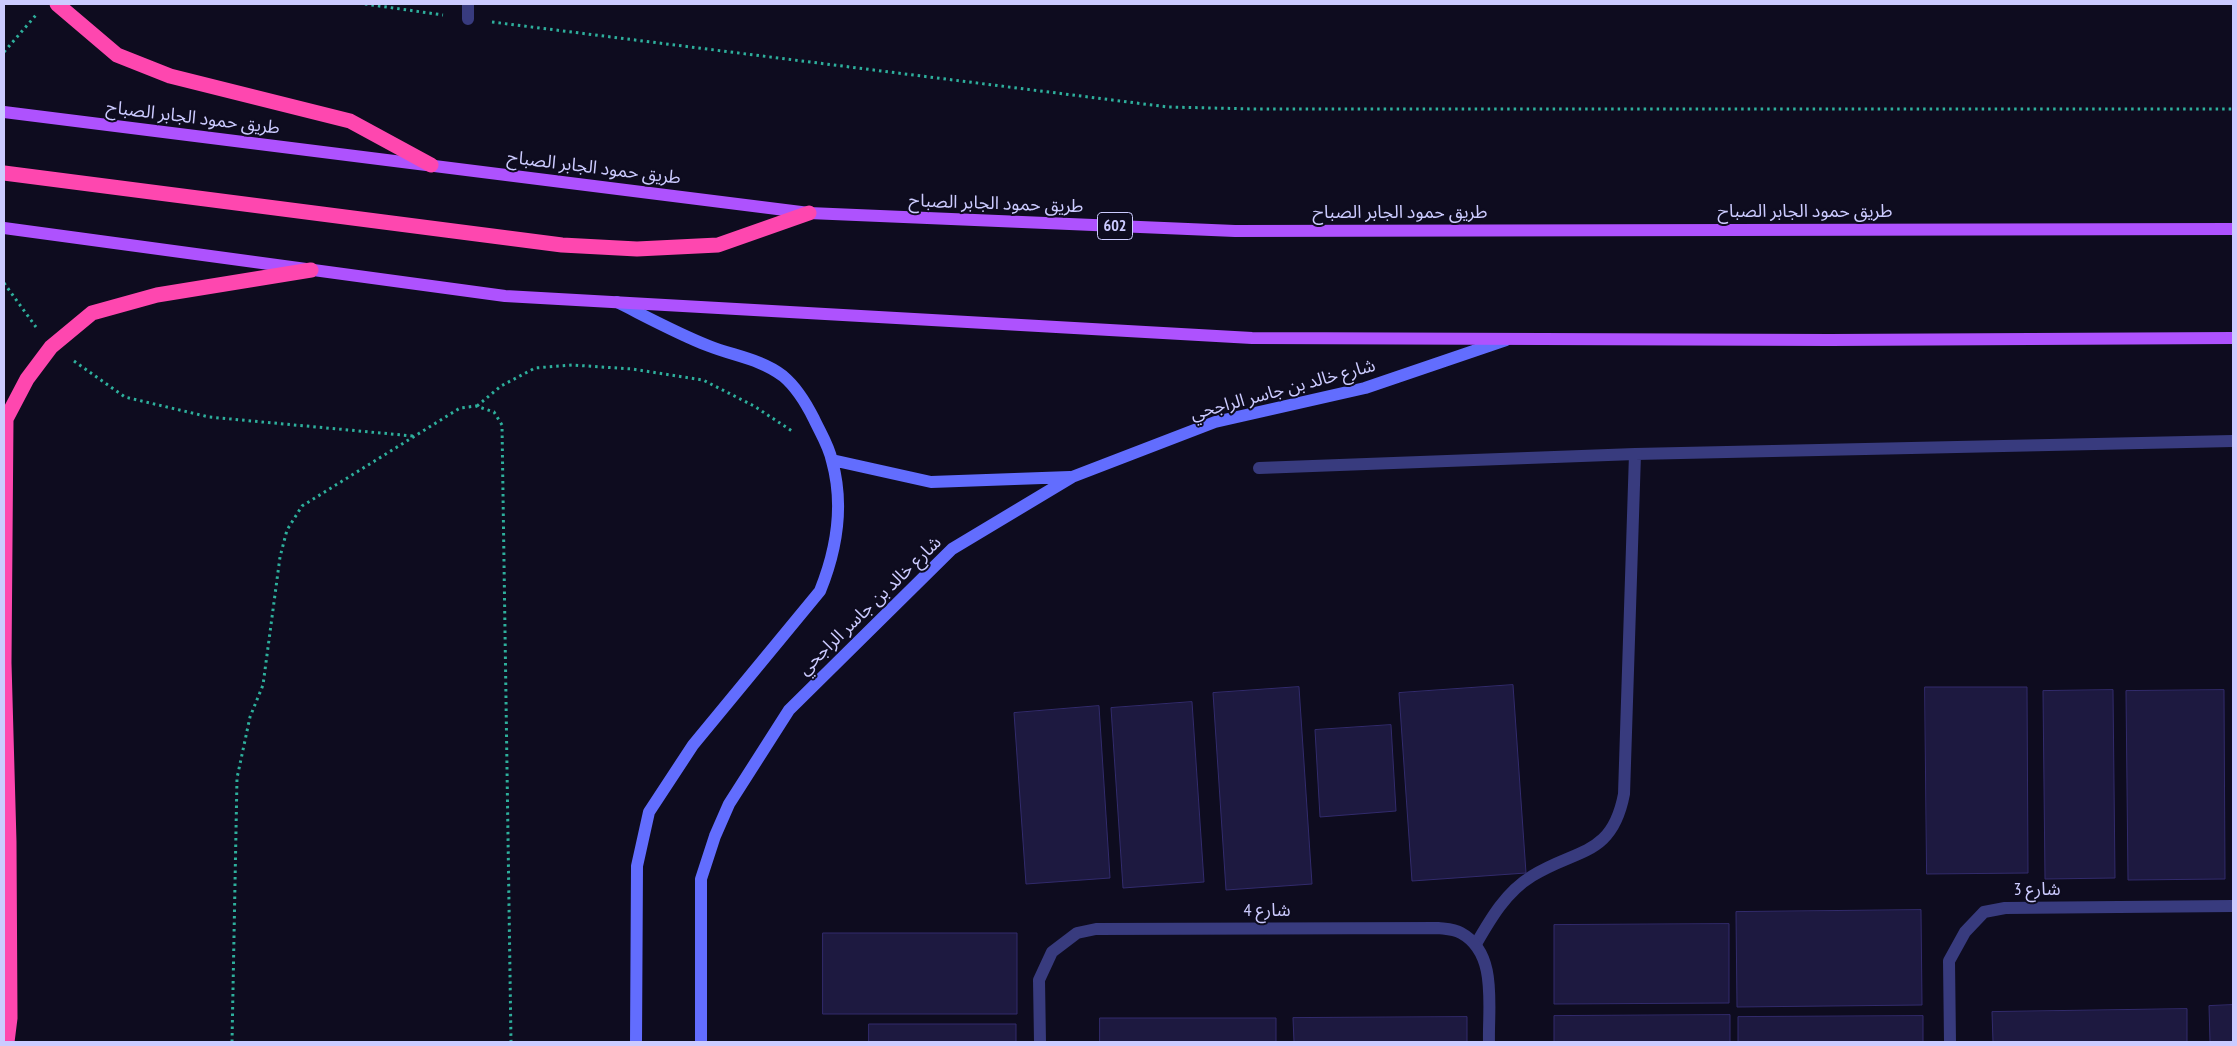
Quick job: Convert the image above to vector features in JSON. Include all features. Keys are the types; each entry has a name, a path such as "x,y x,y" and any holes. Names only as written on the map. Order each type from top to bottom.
{"highway":[{"path":"57,4 116,55 170,76 350,121 431,165"},
{"path":"4,173 562,245 627,248 718,245 809,213"},
{"path":"8,1042 10,1018 9,842 4,663 6,419 27,380 51,347 92,313 157,295 311,270"}],"main road":[{"name":"طريق حمود الجابر الصباح","path":"4,112 809,213 1235,231 2233,229"},
{"path":"4,228 504,296 1252,338 2233,338"}],"street":[{"path":"468,4 468,19"},
{"path":"617,302 710,347 755,360 783,377 808,408 832,460 838,503 837,536 828,572 820,590 693,745 649,812 636,866 636,1042"},
{"name":"شارع خالد بن جاسر الراجحي","path":"701,1042 701,879 715,836 729,804 789,710 952,549 1072,477 1215,422 1365,388 1508,339"},
{"path":"1258,468 1635,454 2233,441"},
{"path":"1489,1042 1488,972 1484,957 1476,944 1490,918 1516,888 1532,876 1584,853 1600,843 1612,830 1621,812 1624,794 1635,454"},
{"path":"832,460 931,482 1072,477"},
{"name":"شارع 3","path":"1950,1042 1949,962 1965,932 1984,912 2005,908 2233,906"},
{"name":"شارع 4","path":"1040,1042 1039,980 1052,952 1076,933 1096,929 1438,928 1459,932 1476,944"}],"path":[{"path":"365,4 468,19 1168,107 1255,110 2233,109"},
{"path":"4,52 40,11"},
{"path":"4,284 51,347 88,369 125,397 209,417 414,436"},
{"path":"476,406 501,386 535,368 572,364 632,369 703,380 754,406 793,432"},
{"path":"232,1042 237,778 250,717 263,685 280,557 286,530 302,506 460,408 476,406 494,412 502,426 511,1042"}],"building":[{"path":"1513,685 1526,873 1412,881 1399,693"},
{"path":"1299,687 1312,884 1226,890 1213,693"},
{"path":"1925,687 2027,687 2028,873 1927,874"},
{"path":"2113,690 2115,878 2045,879 2043,691"},
{"path":"2224,690 2225,879 2128,880 2126,691"},
{"path":"1192,702 1204,882 1123,888 1111,708"},
{"path":"1099,706 1110,878 1026,884 1014,713"},
{"path":"1391,725 1396,811 1320,817 1315,730"},
{"path":"1921,910 1922,1005 1737,1007 1736,912"},
{"path":"1729,924 1729,1003 1554,1004 1554,925"},
{"path":"823,933 1017,933 1017,1014 823,1014"},
{"path":"2233,1005 2233,1042 2210,1042 2209,1006"},
{"path":"2187,1009 2187,1042 1993,1042 1992,1012"},
{"path":"1730,1015 1730,1042 1554,1042 1554,1016"},
{"path":"1923,1016 1923,1042 1738,1042 1738,1017"},
{"path":"1467,1017 1467,1042 1294,1042 1293,1018"},
{"path":"1100,1018 1276,1018 1276,1042 1100,1042"},
{"path":"869,1024 1016,1024 1016,1042 869,1042"}]}
